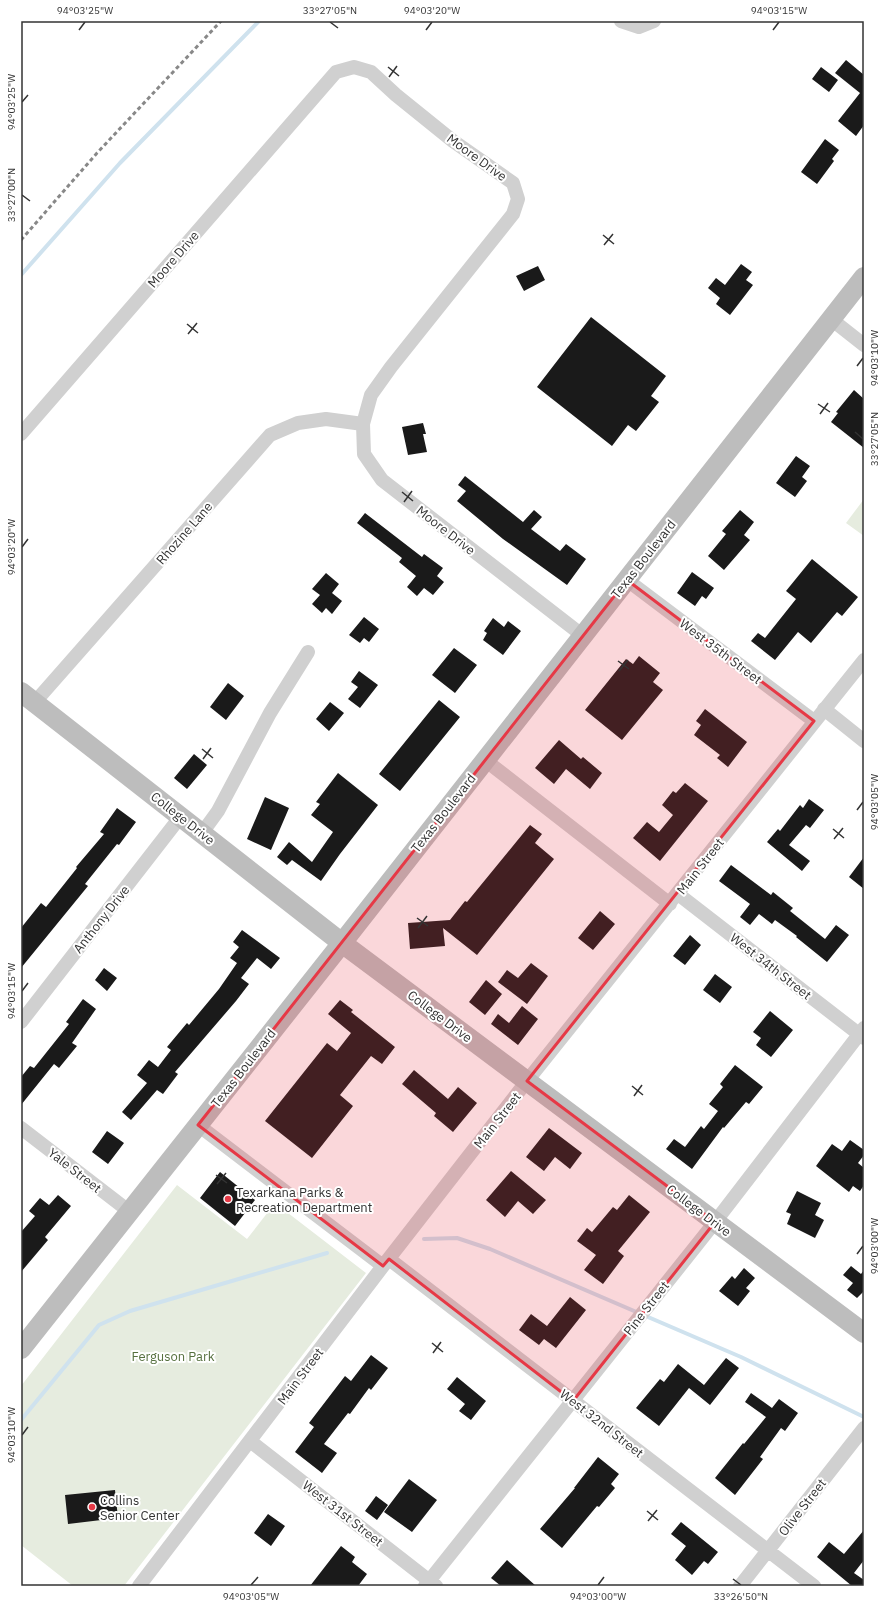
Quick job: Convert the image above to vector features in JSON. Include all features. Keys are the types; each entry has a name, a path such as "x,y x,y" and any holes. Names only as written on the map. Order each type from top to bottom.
{"main road":[{"name":"Texas Boulevard","path":"21,1349 342,943 864,277"},
{"name":"College Drive","path":"28,697 342,943 864,1333"}],"street":[{"path":"621,21 639,27 654,21"},
{"name":"Moore Drive","path":"21,434 336,72 354,67 371,72 396,95 453,141 513,183 518,199 513,214 391,367 371,395 363,424 364,454 382,480 582,635"},
{"path":"831,319 864,345"},
{"name":"Rhozine Lane","path":"28,697 270,435 298,423 326,420 363,424"},
{"name":"West 35th Street","path":"627,580 814,721"},
{"path":"202,833 218,811 270,713 308,652"},
{"name":"Main Street","path":"139,1586 527,1081 864,660"},
{"path":"824,709 864,741"},
{"name":"West 34th Street","path":"485,760 674,899 862,1033"},
{"name":"Anthony Drive","path":"21,1022 181,816"},
{"name":"Pine Street","path":"430,1584 862,1033"},
{"name":"West 32nd Street","path":"198,1125 573,1401 814,1586"},
{"name":"Yale Street","path":"21,1128 130,1212"},
{"name":"Olive Street","path":"740,1586 864,1428"},
{"name":"West 31st Street","path":"250,1441 430,1584"}],"highlighted area":[{"path":"627,580 814,721 527,1081 715,1222 573,1401 389,1259 383,1266 198,1125"}],"green space":[{"path":"864,499 864,536 846,523"},
{"name":"Ferguson Park","path":"177,1185 247,1239 275,1203 366,1273 124,1586 73,1586 21,1545 21,1386"}],"building":[{"path":"846,60 864,75 864,125 856,136 838,121 860,93 835,73"},
{"path":"821,67 838,80 829,92 812,79"},
{"path":"825,139 839,150 832,159 834,161 817,184 801,172"},
{"path":"741,264 752,272 746,280 753,285 730,315 716,304 720,298 708,288 716,278 725,285"},
{"path":"538,266 545,280 524,291 516,276"},
{"path":"591,317 666,376 651,396 659,402 636,431 628,425 612,446 537,387"},
{"path":"854,390 864,399 864,448 831,422 838,413 836,412"},
{"path":"423,423 426,434 423,434 427,452 408,455 402,427"},
{"path":"796,456 810,466 802,477 807,481 795,497 776,483"},
{"path":"465,476 523,522 534,510 542,517 531,529 560,551 566,544 586,559 567,585 503,539 457,501 466,491 458,485"},
{"path":"740,510 754,522 744,535 750,540 724,570 708,556 726,534 722,531"},
{"path":"365,513 422,557 424,554 443,568 437,576 444,582 433,595 424,588 417,596 407,587 416,576 399,562 402,558 357,523"},
{"path":"812,559 858,597 842,616 837,612 811,643 798,632 775,660 751,641 758,633 765,638 796,599 786,591"},
{"path":"692,572 714,588 706,599 702,596 695,606 677,593"},
{"path":"326,573 339,584 332,593 342,601 332,614 326,608 322,613 312,604 320,595 312,589"},
{"path":"364,617 379,629 369,642 364,638 360,643 349,635"},
{"path":"493,618 504,627 508,621 521,631 503,655 483,640 487,633 484,631"},
{"path":"454,648 477,665 455,693 432,675"},
{"path":"639,656 660,673 653,682 663,690 622,740 585,710 626,659 633,664"},
{"path":"359,671 378,685 360,708 348,699 358,687 351,682"},
{"path":"228,683 244,696 226,720 210,707"},
{"path":"439,700 460,717 400,791 379,774"},
{"path":"330,702 344,713 329,731 316,719"},
{"path":"705,709 747,742 728,767 717,758 720,755 694,735 701,725 696,721"},
{"path":"559,740 581,759 583,757 602,773 590,789 566,769 554,784 535,768"},
{"path":"194,754 207,765 187,789 174,778"},
{"path":"338,773 378,805 321,881 292,860 287,865 277,857 289,842 312,862 333,832 311,815 320,804 316,802"},
{"path":"685,783 708,801 660,861 633,838 647,822 659,832 673,815 662,805 673,791 676,793"},
{"path":"265,797 289,808 271,850 247,839"},
{"path":"809,799 824,810 810,828 806,825 789,845 810,861 802,871 767,842 778,829 780,831 800,805 803,808"},
{"path":"117,808 136,822 119,845 117,844 85,884 88,886 21,968 21,928 41,903 46,907 77,868 76,867 104,834 100,832"},
{"path":"530,825 542,834 535,843 554,859 477,955 443,928 445,946 410,949 408,923 450,920 465,901 467,902"},
{"path":"864,857 864,889 849,877"},
{"path":"731,865 771,895 773,892 793,908 790,911 825,939 836,925 849,935 827,962 796,937 797,936 775,920 772,924 759,914 750,925 740,917 750,904 719,881"},
{"path":"600,911 615,924 593,950 578,938"},
{"path":"242,930 280,958 271,969 257,958 241,978 249,984 236,1001 175,1072 178,1074 163,1094 157,1090 131,1120 122,1112 147,1083 137,1075 149,1060 158,1067 171,1050 167,1047 187,1023 189,1025 219,989 237,963 230,958 239,947 233,942"},
{"path":"690,935 701,945 685,965 673,956"},
{"path":"531,963 548,976 527,1004 498,982 507,970 518,978"},
{"path":"104,968 117,978 107,991 95,980"},
{"path":"715,974 732,987 720,1003 703,990"},
{"path":"486,980 502,994 485,1015 469,1002"},
{"path":"83,999 96,1009 72,1043 77,1046 59,1068 54,1064 21,1105 21,1077 30,1066 34,1068 69,1024 66,1022"},
{"path":"340,1000 353,1010 351,1012 395,1047 382,1064 371,1056 340,1095 353,1106 312,1158 265,1121 327,1043 337,1051 351,1033 328,1014"},
{"path":"522,1006 538,1019 518,1045 491,1024 498,1014 509,1023"},
{"path":"770,1011 793,1030 771,1057 756,1045 761,1038 753,1032"},
{"path":"735,1065 763,1087 749,1104 746,1102 724,1128 723,1127 692,1169 666,1149 674,1139 685,1147 701,1126 704,1129 718,1111 709,1104 723,1087 720,1084"},
{"path":"414,1070 448,1099 458,1087 477,1103 453,1132 434,1116 436,1113 402,1084"},
{"path":"549,1128 582,1153 570,1169 555,1157 544,1171 526,1157"},
{"path":"107,1131 124,1143 108,1164 92,1152"},
{"path":"850,1140 864,1150 864,1155 858,1163 864,1168 864,1185 860,1191 853,1186 849,1192 816,1166 832,1144 842,1151"},
{"path":"511,1171 546,1200 533,1214 518,1201 505,1217 486,1200"},
{"name":"Texarkana Parks & Recreation Department","path":"220,1172 255,1200 235,1226 200,1198"},
{"path":"797,1191 821,1203 815,1215 824,1220 815,1238 787,1224 791,1214 786,1212"},
{"path":"58,1195 71,1206 45,1237 48,1240 21,1272 21,1232 35,1216 29,1211 40,1198 49,1205"},
{"path":"629,1195 650,1212 618,1251 624,1256 603,1284 584,1270 596,1255 577,1241 587,1228 592,1232 613,1207 617,1210"},
{"path":"851,1266 861,1274 864,1270 864,1293 863,1292 857,1298 847,1290 853,1283 843,1275"},
{"path":"744,1268 755,1278 746,1288 750,1291 738,1306 719,1291 732,1276 735,1279"},
{"path":"570,1297 586,1310 556,1348 544,1339 539,1345 519,1330 531,1314 547,1326"},
{"path":"371,1355 388,1368 371,1390 369,1388 350,1414 348,1413 324,1444 337,1453 322,1473 295,1452 314,1427 309,1423 345,1376 351,1381"},
{"path":"726,1358 739,1368 710,1405 689,1388 659,1426 636,1408 660,1379 664,1382 678,1364 704,1385"},
{"path":"457,1377 486,1401 471,1420 459,1411 465,1404 447,1389"},
{"path":"751,1393 772,1408 779,1399 798,1413 785,1431 781,1428 760,1457 763,1459 735,1495 715,1478 766,1417 745,1402"},
{"path":"598,1457 619,1474 611,1484 615,1488 599,1507 597,1506 562,1548 540,1529 575,1488"},
{"path":"409,1479 437,1500 412,1532 384,1512"},
{"name":"Collins Senior Center","path":"115,1490 118,1518 68,1524 65,1495"},
{"path":"376,1496 388,1505 377,1520 365,1511"},
{"path":"268,1514 285,1526 271,1546 254,1533"},
{"path":"681,1522 718,1552 708,1564 704,1561 692,1575 675,1560 686,1546 671,1534"},
{"path":"864,1530 864,1560 854,1573 864,1580 864,1586 852,1586 817,1557 829,1542 844,1554"},
{"path":"341,1546 355,1557 352,1562 367,1574 358,1586 310,1586"},
{"path":"507,1560 536,1586 501,1586 491,1578"}],"waterway":[{"path":"21,275 120,163 259,21"},
{"path":"424,1239 457,1238 490,1249 741,1357 864,1417"},
{"path":"21,1420 99,1325 130,1311 327,1253"}],"railway":[{"path":"21,240 97,153 221,21"}],"place":[{"name":"Texarkana Parks & Recreation Department","path":"228,1199"},
{"name":"Collins Senior Center","path":"92,1507"}]}
